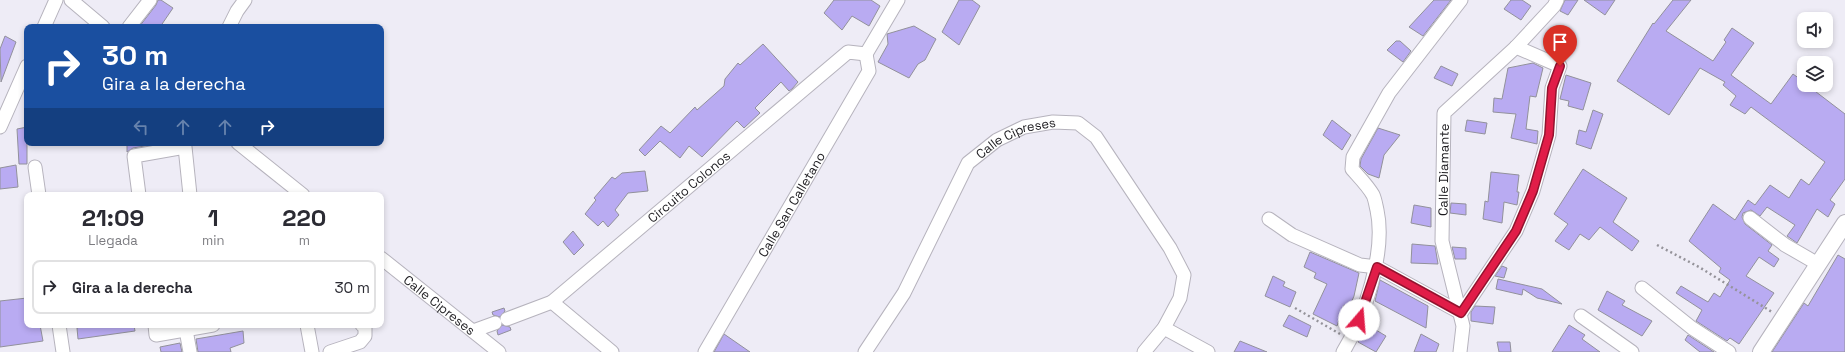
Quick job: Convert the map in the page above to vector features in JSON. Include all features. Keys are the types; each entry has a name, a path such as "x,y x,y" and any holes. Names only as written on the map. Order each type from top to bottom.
{"main road":[{"path":"1761,352 1845,223"}],"street":[{"path":"45,24 56,0"},
{"path":"71,0 99,24"},
{"path":"131,24 150,0"},
{"path":"230,24 237,10 246,0"},
{"path":"866,54 898,0"},
{"path":"1343,352 1350,340 1377,267 1380,225 1373,196 1352,169 1353,157 1389,93 1461,0"},
{"name":"Calle Diamante","path":"1460,352 1463,326 1461,313 1442,241 1444,113 1516,47 1554,6 1557,0"},
{"path":"1269,219 1292,235 1360,265 1377,267 1461,313 1516,231 1533,191 1549,135 1552,88 1560,66 1516,47"},
{"name":"Circuito Colonos","path":"473,331 552,302 848,52 866,54"},
{"name":"Calle San Calletano","path":"705,352 869,71 866,54"},
{"path":"0,126 24,73"},
{"name":"Calle Cipreses","path":"865,352 904,293 968,163 997,140 1024,127 1053,122 1078,123 1096,137 1170,248 1184,275 1180,298 1164,328 1144,352"},
{"path":"242,146 298,192"},
{"path":"139,192 134,156 185,147 190,192"},
{"path":"35,167 39,192"},
{"path":"1750,218 1785,245 1818,264"},
{"name":"Calle Cipreses","path":"384,260 499,352"},
{"path":"1642,288 1692,328 1729,352"},
{"path":"552,302 612,352"},
{"path":"1581,316 1632,352"},
{"path":"58,328 62,352"},
{"path":"155,328 156,335 197,328"},
{"path":"308,328 312,352"},
{"path":"330,352 360,342 365,336 365,328"},
{"path":"1164,328 1208,352"},
{"path":"186,330 190,352"}],"path":[{"path":"1657,245 1712,275 1783,319"},
{"path":"1296,308 1350,340"}],"building":[{"path":"158,0 161,0 173,8 162,24 141,24 156,5"},
{"path":"834,0 871,0 880,6 869,26 852,16 842,30 824,13"},
{"path":"959,0 972,0 980,6 959,45 942,32"},
{"path":"1434,0 1451,0 1423,36 1409,27"},
{"path":"1511,0 1522,0 1531,6 1521,20 1504,9"},
{"path":"1565,0 1578,0 1568,15 1560,11"},
{"path":"1584,0 1615,0 1605,15"},
{"path":"1673,0 1691,0 1666,31 1713,61 1726,42 1724,40 1732,28 1754,43 1731,75 1771,104 1793,74 1797,77 1797,92 1816,92 1845,114 1845,179 1830,200 1835,204 1828,217 1817,209 1797,243 1787,236 1795,225 1767,207 1760,216 1751,210 1743,213 1742,217 1745,224 1772,245 1768,251 1779,259 1774,267 1759,257 1746,276 1774,293 1739,344 1730,338 1727,341 1696,321 1702,310 1676,293 1681,286 1708,302 1714,293 1720,297 1730,280 1719,272 1721,268 1689,241 1713,204 1735,220 1748,200 1755,205 1770,185 1789,198 1801,179 1809,185 1825,162 1751,107 1745,114 1730,105 1736,96 1723,85 1725,82 1700,68 1669,115 1617,81 1653,23 1654,24"},
{"path":"914,26 936,39 925,60 918,64 909,78 878,62 888,44 887,34"},
{"path":"5,36 16,42 1,82 0,49"},
{"path":"1396,41 1400,41 1411,51 1403,62 1387,50"},
{"path":"763,44 798,82 792,89 789,91 781,82 755,108 760,113 744,128 737,121 702,157 689,146 680,158 660,141 645,156 639,150 661,126 670,133 695,107 697,110 724,86 725,79 738,63 740,65"},
{"path":"1533,63 1543,68 1536,97 1530,96 1526,129 1538,131 1537,144 1511,138 1516,114 1493,112 1494,98 1502,99 1508,68"},
{"path":"1441,66 1458,74 1452,86 1434,78"},
{"path":"1566,75 1591,83 1583,110 1568,106 1569,101 1560,99"},
{"path":"1593,110 1603,114 1591,149 1576,144 1579,130 1586,132"},
{"path":"1332,120 1351,135 1342,150 1323,135"},
{"path":"1467,120 1487,123 1485,134 1465,131"},
{"path":"24,128 24,146 27,146 27,164 19,164 17,129"},
{"path":"1378,128 1400,135 1384,155 1379,178 1368,174 1360,166 1361,159"},
{"path":"127,146 145,146 133,148 127,152"},
{"path":"16,165 18,187 0,189 0,168"},
{"path":"1583,169 1627,198 1613,222 1639,241 1632,251 1600,227 1589,240 1580,234 1569,250 1555,241 1568,224 1554,214"},
{"path":"645,171 648,191 628,193 615,210 619,215 608,227 603,221 598,226 585,214 596,200 594,198 612,177 615,179 622,173"},
{"path":"1491,172 1519,175 1517,205 1504,202 1502,223 1483,219 1485,201 1488,202"},
{"path":"1451,203 1466,204 1466,215 1450,213"},
{"path":"1414,205 1431,208 1431,227 1411,223"},
{"path":"573,231 584,245 574,255 563,242"},
{"path":"1412,244 1435,246 1438,264 1411,263"},
{"path":"1452,247 1466,248 1466,259 1455,259"},
{"path":"1310,252 1359,273 1354,296 1349,308 1344,305 1337,326 1313,314 1327,284 1314,278 1316,273 1304,267"},
{"path":"1838,255 1845,259 1845,352 1772,352 1804,303 1808,306"},
{"path":"1502,266 1507,268 1504,278 1495,276"},
{"path":"1273,276 1285,282 1283,286 1296,292 1290,307 1265,296"},
{"path":"1498,279 1542,289 1562,304 1537,298 1523,289 1522,295 1496,289"},
{"path":"1380,280 1428,306 1426,328 1375,301"},
{"path":"1607,291 1625,301 1622,305 1652,321 1642,336 1598,310"},
{"path":"24,298 24,328 41,328 43,341 0,347 0,301"},
{"path":"1475,306 1495,307 1493,324 1471,321 1471,312"},
{"path":"504,308 505,311 500,317 493,315 492,312"},
{"path":"1289,315 1311,326 1307,337 1283,326"},
{"path":"1366,324 1386,336 1376,352 1358,342"},
{"path":"502,325 510,327 511,330 498,335 497,331"},
{"path":"1569,325 1585,335 1582,339 1600,352 1552,352"},
{"path":"77,328 134,328 135,331 78,339"},
{"path":"243,331 244,343 230,348 231,352 198,352 196,339"},
{"path":"724,334 750,352 714,352"},
{"path":"1421,334 1439,344 1436,352 1414,352"},
{"path":"1688,335 1714,352 1700,352 1685,340"},
{"path":"1240,341 1267,352 1234,352"},
{"path":"1497,342 1510,342 1511,352 1499,352"},
{"path":"180,343 182,352 161,352 160,347"}],"route":[{"path":"1359,320 1377,267 1461,313 1516,231 1533,191 1549,135 1552,88 1560,66"}]}
